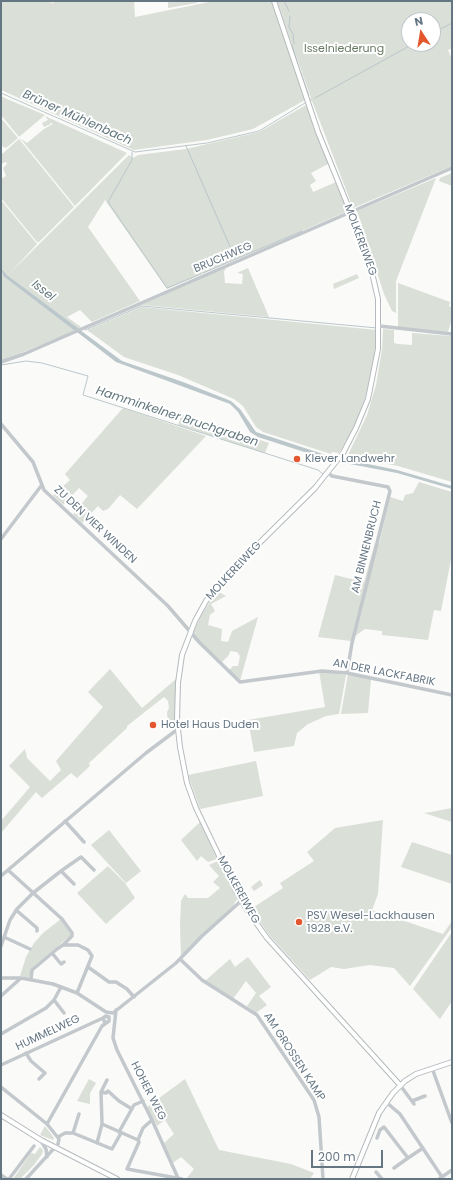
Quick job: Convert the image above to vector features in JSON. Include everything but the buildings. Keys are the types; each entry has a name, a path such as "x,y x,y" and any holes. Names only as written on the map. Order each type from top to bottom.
{"main road":[{"name":"MOLKEREIWEG","path":"274,1 308,102 372,269 378,299 379,326 377,361 369,394 356,428 336,463 328,473 220,582 206,601 189,632 182,655 178,683 178,729 182,764 192,797 241,901 267,938 400,1086"},
{"path":"352,1179 379,1114 400,1086 410,1078 432,1068 452,1062"},
{"path":"1,1115 41,1140 117,1179"}],"street":[{"name":"BRUCHWEG","path":"1,362 11,360 452,168"},
{"path":"379,326 452,334"},
{"name":"ZU DEN VIER WINDEN","path":"1,424 33,462 41,486 168,606 189,632"},
{"name":"AM BINNENBRUCH","path":"328,473 332,476 388,487 390,491 352,643 347,673"},
{"path":"1,539 41,486"},
{"name":"AN DER LACKFABRIK","path":"189,632 238,680 243,683 317,670 347,673 452,695"},
{"path":"1,876 166,737 178,729"},
{"path":"65,821 84,842"},
{"path":"1,946 7,928 16,910 33,893 81,857 94,870"},
{"path":"8,870 62,919 72,933 72,936 32,970 31,979"},
{"path":"61,871 74,884"},
{"path":"1,978 31,979 61,987 77,994 110,1013 134,997 180,959 206,932 241,901"},
{"path":"16,910 37,928 37,931"},
{"path":"1,926 7,928"},
{"path":"4,937 30,949"},
{"path":"62,945 78,945 91,954 88,967 77,994"},
{"path":"52,953 61,964 64,962"},
{"name":"AM GROSSEN KAMP","path":"180,959 202,980 256,1015 314,1100 318,1117 323,1179"},
{"path":"88,967 109,982 116,982 127,989 134,997"},
{"path":"1,996 21,978"},
{"path":"1,1034 38,1013 54,1000 61,987"},
{"path":"54,1000 64,1013"},
{"name":"HOHER WEG","path":"116,1010 114,1039 120,1057 180,1178"},
{"name":"HUMMELWEG","path":"1,1065 106,1016 109,1017 109,1021 105,1023 47,1124"},
{"path":"26,1053 31,1061 45,1073 39,1079"},
{"path":"432,1068 452,1123"},
{"path":"97,1143 102,1124 101,1092 107,1080"},
{"path":"400,1086 413,1102 425,1096"},
{"path":"1,1087 47,1124 58,1137 59,1141 55,1147 26,1179"},
{"path":"103,1088 132,1109"},
{"path":"101,1092 109,1092"},
{"path":"58,1137 65,1133 73,1133 112,1149 132,1109 143,1101"},
{"path":"387,1103 400,1114 441,1178 452,1170"},
{"path":"73,1133 79,1114"},
{"path":"152,1120 144,1128 127,1169 180,1178"},
{"path":"102,1124 138,1140"},
{"path":"377,1138 380,1130 384,1127 408,1158"},
{"path":"41,1140 46,1149 47,1157"},
{"path":"1,1175 8,1179 34,1146"},
{"path":"394,1168 423,1148"},
{"path":"376,1172 382,1179"}],"green space":[{"path":"1,1 44,1 54,3 54,1 134,1 135,17 214,1 273,1 305,100 253,129 207,140 134,150 1,90"},
{"path":"168,1 197,1 197,3 168,8"},
{"name":"Isselniederung","path":"277,1 452,1 452,48 448,50 452,60 452,166 353,208 312,101 309,102 308,99 311,98 282,16 283,15"},
{"path":"1,96 45,115 19,137 1,115"},
{"path":"306,105 328,164 311,173 316,181 310,185 313,192 336,182 348,211 167,289 105,200 88,227 140,301 92,322 80,310 67,317 81,327 78,329 7,275 1,268 1,200 37,244 10,273 129,155 133,158 138,155 186,149 259,132"},
{"path":"45,116 127,153 75,206 20,138 27,143 44,129 53,124 50,122 51,124 44,127 42,123 48,120"},
{"path":"1,118 18,138 6,148 1,146"},
{"path":"19,139 74,207 39,242 37,242 1,198 1,179 6,176 3,168 7,164 6,162 1,164 1,155"},
{"path":"452,173 452,186 439,181 440,178"},
{"path":"436,178 396,281 396,313 392,311 384,294 357,211"},
{"path":"224,268 226,269 224,271 225,283 242,284 243,274 237,273 248,268 269,317 143,305 109,319"},
{"path":"1,274 3,276 75,331 1,361"},
{"path":"357,274 359,278 334,289 333,284"},
{"path":"398,283 450,302 449,306 452,308 452,318 448,332 398,327"},
{"path":"142,307 377,330 373,366 365,398 354,427 339,453 332,452 331,454 263,432 256,427 243,406 234,399 178,375 124,357 87,330"},
{"path":"383,329 394,330 394,343 398,344 412,345 412,333 452,336 452,482 398,466 350,457 348,455 367,415 376,385 382,349"},
{"path":"123,408 206,436 137,509 120,495 108,509 103,511 98,506 82,523 73,514 88,496 79,488 63,505 53,495 70,480 65,474"},
{"path":"182,414 269,443 265,453 178,425"},
{"path":"419,482 452,492 452,554 441,611 434,610 428,640 382,635 382,631 365,629 355,636 366,595 351,641 318,637 335,575 364,582 375,543 379,544 390,497 403,501 405,495 413,493"},
{"path":"217,591 226,596 211,604 215,611 210,615 208,625 222,629 221,641 228,642 232,631 258,617 240,681 229,670 233,666 238,666 240,656 237,652 230,651 229,655 222,662 200,642 193,633 202,614"},
{"path":"110,669 142,708 176,679 174,726 170,727 168,723 168,701 164,697 127,726 127,728 89,763 90,766 77,778 71,773 42,798 36,792 1,833 1,821 30,787 9,766 25,749 27,758 50,781 61,770 56,761 103,707 88,692"},
{"path":"319,671 346,675 339,714 326,716 308,724 297,733 294,746 254,752 248,720 325,707"},
{"path":"348,674 371,679 368,713 341,714"},
{"path":"256,761 263,796 200,809 188,775"},
{"path":"452,808 452,822 424,813 431,812"},
{"path":"383,820 378,894 372,910 443,934 452,921 452,927 410,986 394,968 370,965 344,969 331,967 310,980 269,935 251,909 283,888 280,883 314,861 307,852 335,828"},
{"path":"200,822 217,859 208,862 201,856 197,861 181,840"},
{"path":"109,830 141,871 126,883 91,845"},
{"path":"412,842 452,855 452,884 401,867"},
{"path":"218,861 237,899 233,906 181,957 181,901 185,894 188,898 208,898 220,888 213,882 219,876 209,865"},
{"path":"108,866 125,883 135,898 106,924 77,893"},
{"path":"260,880 263,885 254,891 251,887"},
{"path":"61,919 71,935 32,968 29,978 20,976 26,957 34,943 43,933"},
{"path":"452,932 452,1001 440,1019 413,989"},
{"path":"248,957 271,987 259,996 267,1005 256,1013 247,1006 256,993 246,981 233,999 205,981 230,959 235,967"},
{"path":"89,1079 96,1083 90,1093 90,1104 77,1101"},
{"path":"185,1079 219,1150 291,1164 314,1173 310,1179 186,1179 194,1169 181,1157 173,1163 164,1143 174,1134 165,1120 157,1126 147,1107"},
{"path":"45,1126 54,1138 53,1140 40,1135"},
{"path":"40,1147 43,1150 42,1154 34,1165 20,1179 13,1179 31,1153 35,1154"}],"shaded area":[{"path":"1,268 7,275 79,329 75,331 3,276"},
{"path":"80,330 122,361 183,382 231,401 240,409 256,432 329,456 397,470 452,486 452,489 397,473 329,460 258,437 250,432 238,412 230,404 116,362 77,332"}],"waterway":[{"path":"284,1 289,11"},
{"path":"290,16 289,27 293,34 294,44"},
{"name":"Brüner Mühlenbach","path":"441,29 452,23"},
{"path":"292,45 300,71"},
{"name":"Brüner Mühlenbach","path":"315,98 401,51"},
{"path":"301,73 309,96"},
{"name":"Brüner Mühlenbach","path":"1,93 135,152 207,143 259,131 305,103"},
{"path":"186,146 235,258"},
{"path":"132,152 132,160 108,202 167,288 201,274"},
{"path":"203,273 302,231"},
{"path":"85,330 142,306 377,328"},
{"name":"Hamminkelner Bruchgraben","path":"1,365 26,361 42,363 88,376 83,395 318,470 323,474"}],"place":[{"name":"Klever Landwehr","path":"297,459"},
{"name":"Hotel Haus Duden","path":"153,725"},
{"name":"PSV Wesel-Lackhausen 1928 e.V.","path":"299,922"}],"water label":[{"name":"Issel","path":"43,291"}]}
